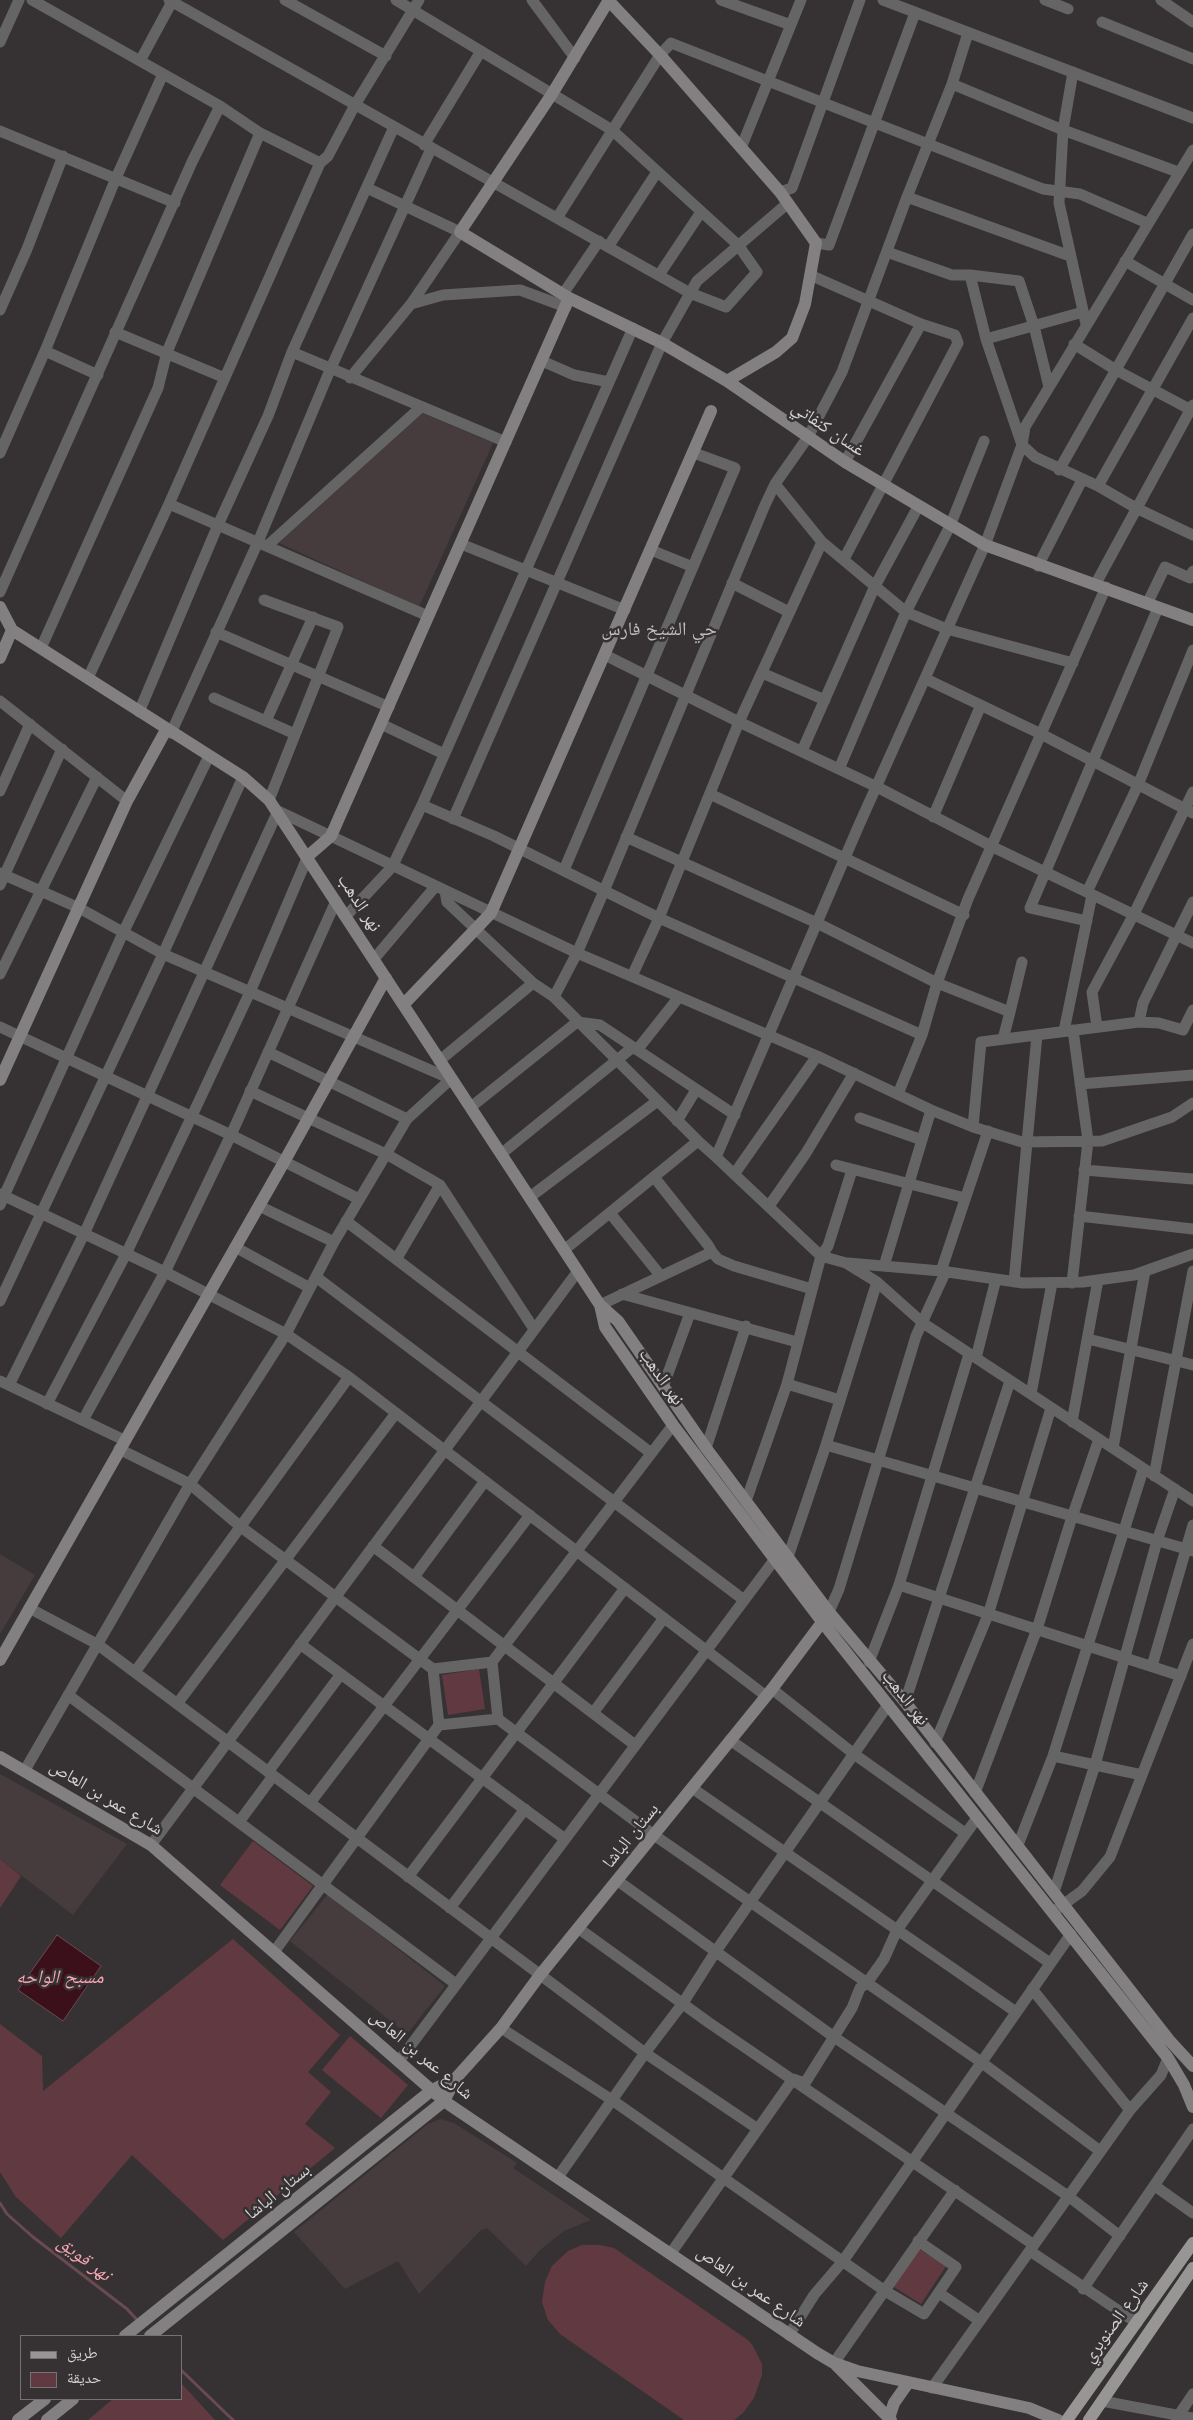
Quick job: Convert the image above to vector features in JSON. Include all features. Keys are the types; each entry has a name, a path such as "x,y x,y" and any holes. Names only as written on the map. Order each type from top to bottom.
{"main road":[{"name":"شارع الصنوبري","path":"1067,2420 1193,2243"},
{"name":"شارع الصنوبري","path":"1088,2420 1193,2268"}],"street":[{"path":"0,42 19,0"},
{"path":"32,0 220,106 260,132 320,163"},
{"path":"140,62 171,0 428,147 690,293 726,307 757,272 738,245 612,130 396,0"},
{"path":"285,0 386,56"},
{"path":"88,678 169,504 320,163 328,156 355,105 419,0"},
{"path":"532,0 575,58"},
{"path":"350,378 410,304 460,232 552,94 609,0 660,55 784,197 816,243 804,304 792,338 776,352 727,381"},
{"path":"721,0 791,25"},
{"path":"741,148 770,81 801,0"},
{"path":"453,819 662,343 697,281 738,245 792,188 860,0"},
{"path":"883,0 915,14 1193,118"},
{"path":"1045,0 1068,9"},
{"path":"1161,0 1193,22"},
{"path":"816,243 829,245 915,14"},
{"path":"1102,22 1193,59"},
{"path":"554,997 577,953 604,891 775,484 808,437 842,372 870,301 907,196 930,144 968,33"},
{"path":"557,218 660,55 671,43 1043,189 1080,194 1147,223"},
{"path":"0,1080 21,1038 127,801 168,731 216,632 262,544 330,370 428,147 482,51"},
{"path":"1073,72 1063,130 1059,203 1086,324"},
{"path":"0,453 45,351 116,178 164,74"},
{"path":"952,84 1063,130 1178,172"},
{"path":"0,592 115,332 220,106"},
{"path":"139,712 218,525 268,416 292,352 394,127"},
{"path":"0,131 174,203"},
{"path":"41,648 158,388 167,352 260,132"},
{"path":"716,1157 793,977 926,679 946,629 985,546 1022,445 1024,427 1193,150"},
{"path":"0,310 27,249 62,156"},
{"path":"47,1404 126,1254 191,1118 250,992 308,856 331,836 542,361 566,300 657,172"},
{"path":"367,188 460,232"},
{"path":"907,196 1070,256"},
{"path":"659,275 701,212"},
{"name":"غسان كنفاتي","path":"460,232 566,300 633,328 727,381 844,462 985,546 1193,620"},
{"path":"1059,470 1193,234"},
{"path":"887,252 952,275 970,275 1019,281 1034,326 1049,387"},
{"path":"1125,261 1165,282 1193,300"},
{"path":"810,275 921,324 955,335 958,343 844,559"},
{"path":"970,275 986,339 1022,445 1035,457 1059,470 1098,486 1136,508 1193,535"},
{"path":"410,304 443,295 520,290 566,300"},
{"path":"986,339 1082,312"},
{"path":"1098,486 1193,318"},
{"path":"844,462 921,324"},
{"path":"346,916 392,867 422,805 633,328"},
{"path":"115,332 167,352 225,378"},
{"path":"898,1094 922,1035 937,983 964,915 968,899 993,847 1073,663 1101,586 1136,508 1192,408 1116,370 1074,344"},
{"path":"45,351 98,374"},
{"path":"292,352 330,370 506,442"},
{"path":"542,361 574,375 609,382"},
{"path":"262,544 420,407"},
{"path":"404,1004 491,913 652,550 711,411"},
{"path":"839,769 906,612 950,526 984,441"},
{"path":"564,870 735,468 694,453"},
{"path":"1038,566 1082,480"},
{"path":"775,484 822,542 906,612 946,629 1073,663"},
{"path":"169,504 428,616"},
{"path":"802,751 875,586 918,507"},
{"path":"632,976 659,918 739,722 822,542"},
{"path":"461,544 625,610"},
{"path":"652,550 693,567"},
{"path":"1087,920 1030,908 1153,606 1164,567 1190,578 1193,571"},
{"path":"732,584 790,612"},
{"path":"264,600 338,627 269,800"},
{"path":"0,607 12,630 0,658"},
{"path":"266,721 312,618"},
{"name":"نهر الدهب","path":"12,630 242,777 269,800 308,856 439,1061 600,1305 618,1320 706,1448 788,1557 826,1618 888,1705 977,1818 1058,1908 1193,2066"},
{"path":"216,632 389,707"},
{"path":"1072,1283 1088,1141 1080,1084 1068,1031 1090,893 1138,785 1193,650"},
{"path":"605,655 739,722 877,787 933,818 1193,943"},
{"path":"762,673 825,700"},
{"path":"926,679 1041,734 1189,811"},
{"path":"214,698 295,734"},
{"path":"0,701 127,801"},
{"path":"933,818 981,705"},
{"path":"0,791 30,724"},
{"path":"381,724 444,754"},
{"path":"25,1770 190,1484 286,1334 334,1242 388,1155 406,1119 451,1079 163,954 78,908 2,878 62,749"},
{"path":"209,756 123,933 67,1059 1,1198 42,1214 164,1272 286,1334 349,1377 706,1650 965,1833"},
{"path":"0,974 97,777"},
{"path":"0,1301 163,954 242,777"},
{"path":"1097,1027 1092,992 1189,811 1193,792"},
{"path":"710,794 846,857 964,915"},
{"path":"422,805 520,848 659,918 922,1035"},
{"path":"492,1662 433,1669 240,1527 190,1484 83,1420 5,1383 84,1234 278,811 392,867 577,953 768,1034 931,1110 973,1127 1027,1142 1102,1141 1172,1117 1193,1103"},
{"path":"626,836 817,923 937,983 1010,1012"},
{"path":"440,889 447,902 475,929 534,983 554,997 656,1102 735,1173 821,1256 846,1263 943,1272 1014,1282 1072,1283 1145,1271 1193,1254"},
{"path":"374,959 440,889"},
{"path":"83,1420 164,1272 231,1135 336,901"},
{"path":"1139,1022 1143,1002 1193,902"},
{"path":"1003,1039 1022,962"},
{"path":"0,1660 284,1162 386,978"},
{"path":"439,1061 534,983"},
{"path":"501,1154 635,1048 679,996"},
{"path":"973,1127 981,1042 1139,1022 1159,1023 1183,1030 1193,1010"},
{"path":"471,1107 577,1022 600,1025 735,1115"},
{"path":"0,1027 191,1118 231,1135 359,1199"},
{"path":"1014,1282 1037,1035"},
{"path":"268,1052 327,1083 406,1119"},
{"path":"735,1173 817,1056"},
{"path":"769,1206 806,1153 854,1073"},
{"path":"1080,1084 1193,1075"},
{"path":"677,1121 696,1090"},
{"path":"250,1091 388,1155 440,1185 534,1329"},
{"path":"530,1197 656,1102"},
{"path":"884,1266 931,1110"},
{"path":"860,1118 922,1140"},
{"path":"826,1618 839,1589 916,1336 943,1272 965,1198 988,1131"},
{"path":"564,1250 698,1141"},
{"path":"836,1165 965,1198"},
{"path":"746,1501 787,1384 821,1256 828,1246 852,1170"},
{"path":"1084,1170 1193,1179"},
{"path":"654,1177 718,1259 734,1266 812,1289"},
{"path":"398,1258 440,1185"},
{"path":"259,1206 334,1242"},
{"path":"610,1213 660,1275"},
{"path":"1079,1216 1193,1229"},
{"path":"346,1221 398,1258 651,1453"},
{"path":"234,1248 310,1288"},
{"path":"600,1305 712,1252"},
{"path":"846,1263 877,1282 923,1323 1143,1470 1193,1501"},
{"path":"152,1845 578,1271"},
{"path":"1112,1448 1145,1271"},
{"path":"1154,1476 1193,1271"},
{"path":"316,1276 744,1600"},
{"path":"869,1662 899,1585 931,1476 973,1356 996,1279"},
{"path":"1072,1422 1098,1280"},
{"path":"788,1557 826,1445 877,1282"},
{"path":"1031,1394 1052,1283"},
{"path":"622,1294 746,1326 797,1342"},
{"name":"نهر الدهب","path":"600,1305 604,1327 673,1425 775,1559 826,1618 905,1702 935,1743 1054,1892 1058,1908 1071,1934 1168,2058 1184,2085 1193,2107"},
{"path":"663,1388 690,1312"},
{"path":"706,1448 746,1326"},
{"path":"1088,1339 1193,1365"},
{"path":"135,1672 349,1377"},
{"path":"905,1702 1010,1381"},
{"path":"787,1384 840,1400"},
{"path":"935,1743 988,1615 1021,1500 1051,1408"},
{"path":"177,1704 396,1413"},
{"path":"498,1718 492,1662 673,1425"},
{"path":"975,1793 1037,1629 1099,1439"},
{"path":"826,1445 1189,1550"},
{"path":"1018,1845 1053,1756 1143,1470"},
{"path":"414,1577 485,1480"},
{"path":"1054,1892 1094,1765 1158,1541 1175,1490"},
{"path":"310,1803 530,1515"},
{"path":"1152,1666 1189,1550 1193,1525"},
{"path":"373,1546 635,1745"},
{"path":"399,2061 775,1559"},
{"path":"899,1585 1181,1676"},
{"path":"408,1877 625,1588"},
{"path":"29,1608 97,1644 645,2053 758,2129"},
{"path":"593,1713 664,1618"},
{"name":"بستان الباشا","path":"151,2335 444,2101 456,2078 501,2028 540,1975 769,1693 826,1618"},
{"path":"300,1644 565,1839"},
{"path":"1058,1908 1082,1891 1110,1856 1193,1644"},
{"path":"274,1952 439,1725 433,1669"},
{"path":"239,1822 341,1674"},
{"path":"68,1695 456,1984"},
{"path":"558,2177 645,2053 683,2003 716,1951 888,1705"},
{"path":"439,1725 498,1718 598,1795 654,1835 982,2062 1100,2152"},
{"path":"730,1740 1050,1963"},
{"path":"1053,1756 1142,1775"},
{"name":"شارع عمر بن العاص","path":"0,1757 152,1845 444,2101 671,2253 789,2335 834,2363 890,2419"},
{"path":"692,1788 1016,2012"},
{"path":"450,1908 525,1810"},
{"path":"793,2079 804,2082 852,2008 860,1988 867,1983 884,1959 897,1930 977,1818"},
{"path":"618,1881 834,2037 1068,2196 1120,2236"},
{"path":"578,1928 729,2037 955,2190 1083,2289 1137,2323"},
{"path":"789,2335 814,2296 843,2261 1071,1934"},
{"path":"1032,1989 1130,2110"},
{"path":"501,2028 612,2100 722,2179 885,2291 924,2314 956,2267 918,2241"},
{"path":"932,2388 1130,2110 1161,2075 1168,2058"},
{"name":"بستان الباشا","path":"126,2335 432,2090 456,2078"},
{"path":"671,2253 793,2079"},
{"path":"1083,2289 1193,2129"},
{"path":"1155,2186 1193,2213"},
{"path":"834,2363 955,2190"},
{"path":"939,2293 980,2321"},
{"name":"شارع عمر بن العاص","path":"834,2363 908,2383 1029,2408 1058,2420"},
{"path":"890,2419 894,2403 908,2383"},
{"path":"1177,2418 1193,2394"},
{"path":"18,2420 44,2400"},
{"path":"47,2420 72,2400"},
{"path":"1102,2401 1177,2418 1193,2418"}],"shaded area":[{"path":"422,413 493,443 419,607 279,543"},
{"path":"0,1554 35,1575 0,1634"},
{"path":"0,1774 127,1844 73,1915 0,1859"},
{"path":"328,1894 445,1986 407,2034 290,1941"},
{"path":"440,2119 454,2123 517,2163 513,2168 591,2220 564,2231 540,2250 526,2266 487,2228 481,2230 419,2294 398,2261 345,2289 294,2232 428,2124"}],"green space":[{"path":"479,1669 485,1709 448,1715 442,1675"},
{"path":"253,1841 313,1886 280,1930 220,1885"},
{"path":"0,1859 21,1876 0,1908"},
{"path":"233,1939 340,2035 308,2072 331,2092 305,2124 335,2148 223,2240 132,2155 61,2238 16,2197 0,2172 0,2024 42,2056 43,2091"},
{"path":"350,2036 408,2085 381,2118 322,2070"},
{"path":"582,2245 600,2245 614,2248 748,2340 762,2364 762,2375 754,2398 743,2413 734,2420 684,2420 560,2334 548,2320 542,2302 545,2282 552,2266 568,2251"},
{"path":"919,2249 946,2266 921,2304 894,2287"},
{"path":"182,2384 215,2420 88,2420 112,2400 182,2400"}],"water":[{"name":"مسبح الواحه","path":"57,1935 101,1966 63,2021 18,1990"}],"waterway":[{"name":"نهر قويق","path":"0,2203 7,2214 33,2237 127,2309 139,2322"},
{"name":"نهر قويق","path":"182,2371 233,2420"}],"district":[{"name":"حي الشيخ فارس","path":"659,630"}]}
